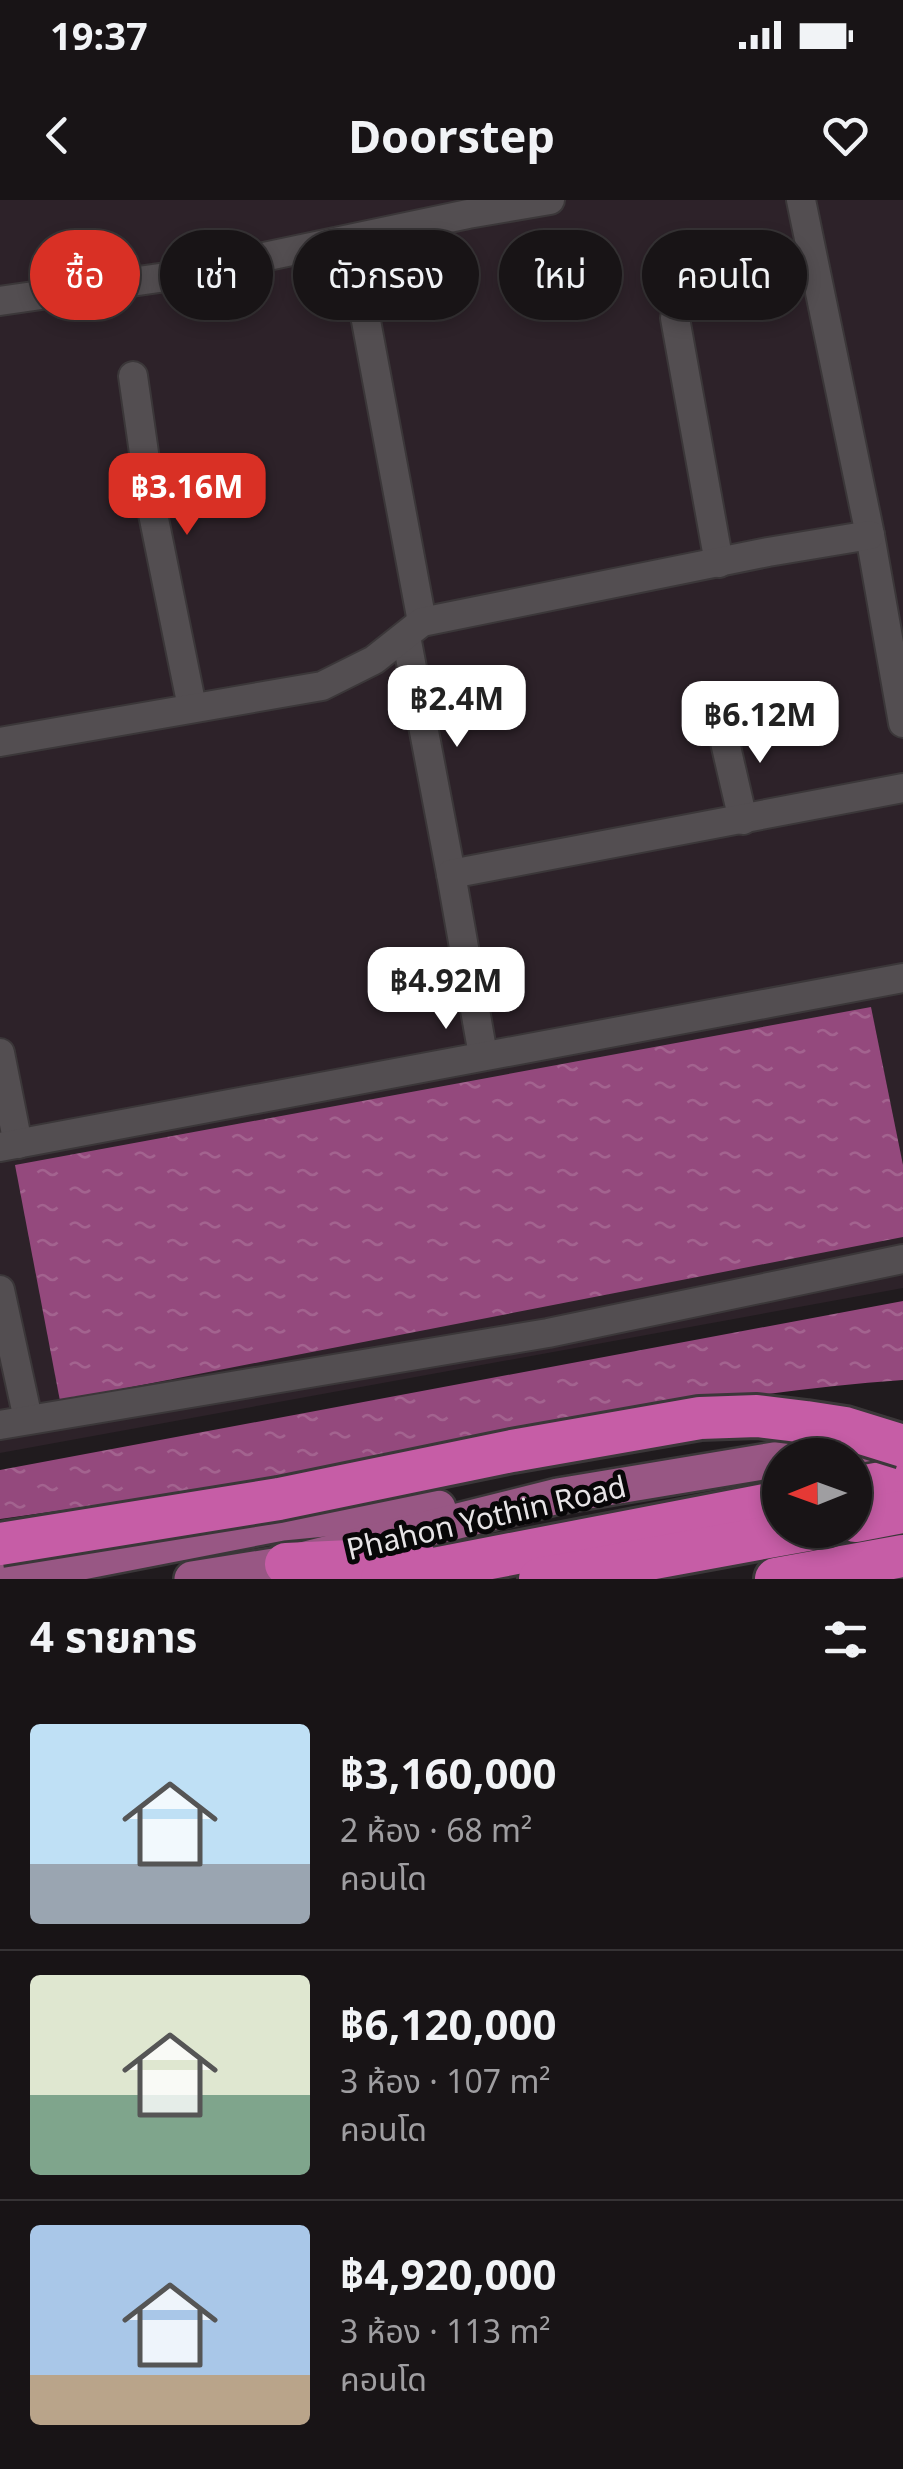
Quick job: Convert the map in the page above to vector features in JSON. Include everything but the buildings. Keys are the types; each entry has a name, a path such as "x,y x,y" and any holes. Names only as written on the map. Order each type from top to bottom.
{"highway":[{"path":"0,1544 278,1500 700,1418 757,1416 806,1422 844,1428 903,1446"},
{"path":"872,1484 903,1478"},
{"name":"Phahon Yothin Road","path":"382,1579 529,1566 762,1507"},
{"path":"872,1518 903,1512"},
{"path":"286,1564 529,1566 762,1536"},
{"path":"776,1579 903,1556"},
{"path":"839,1579 903,1567"}],"main road":[{"path":"872,1443 903,1438"},
{"name":"Phahon Yothin Road","path":"192,1579 286,1564 558,1496 762,1461"},
{"path":"0,1578 282,1523 558,1496"}],"street":[{"path":"396,230 550,200"},
{"path":"802,200 870,535 903,723"},
{"path":"0,301 173,276 293,252"},
{"path":"364,320 482,1054"},
{"path":"675,320 719,563"},
{"path":"133,376 152,509 192,708"},
{"path":"0,742 322,686 374,660 414,629 719,563 870,535"},
{"path":"721,725 743,820"},
{"path":"451,874 903,788"},
{"path":"0,1053 9,1146 482,1054 903,978"},
{"path":"0,1290 14,1422 548,1332 903,1259"}],"shaded area":[{"path":"0,200 903,200 903,1288 0,1453"}],"water":[{"path":"871,1007 903,1165 903,1237 60,1401 15,1165"},
{"path":"903,1301 903,1380 765,1394 310,1475 0,1519 0,1470"}]}
